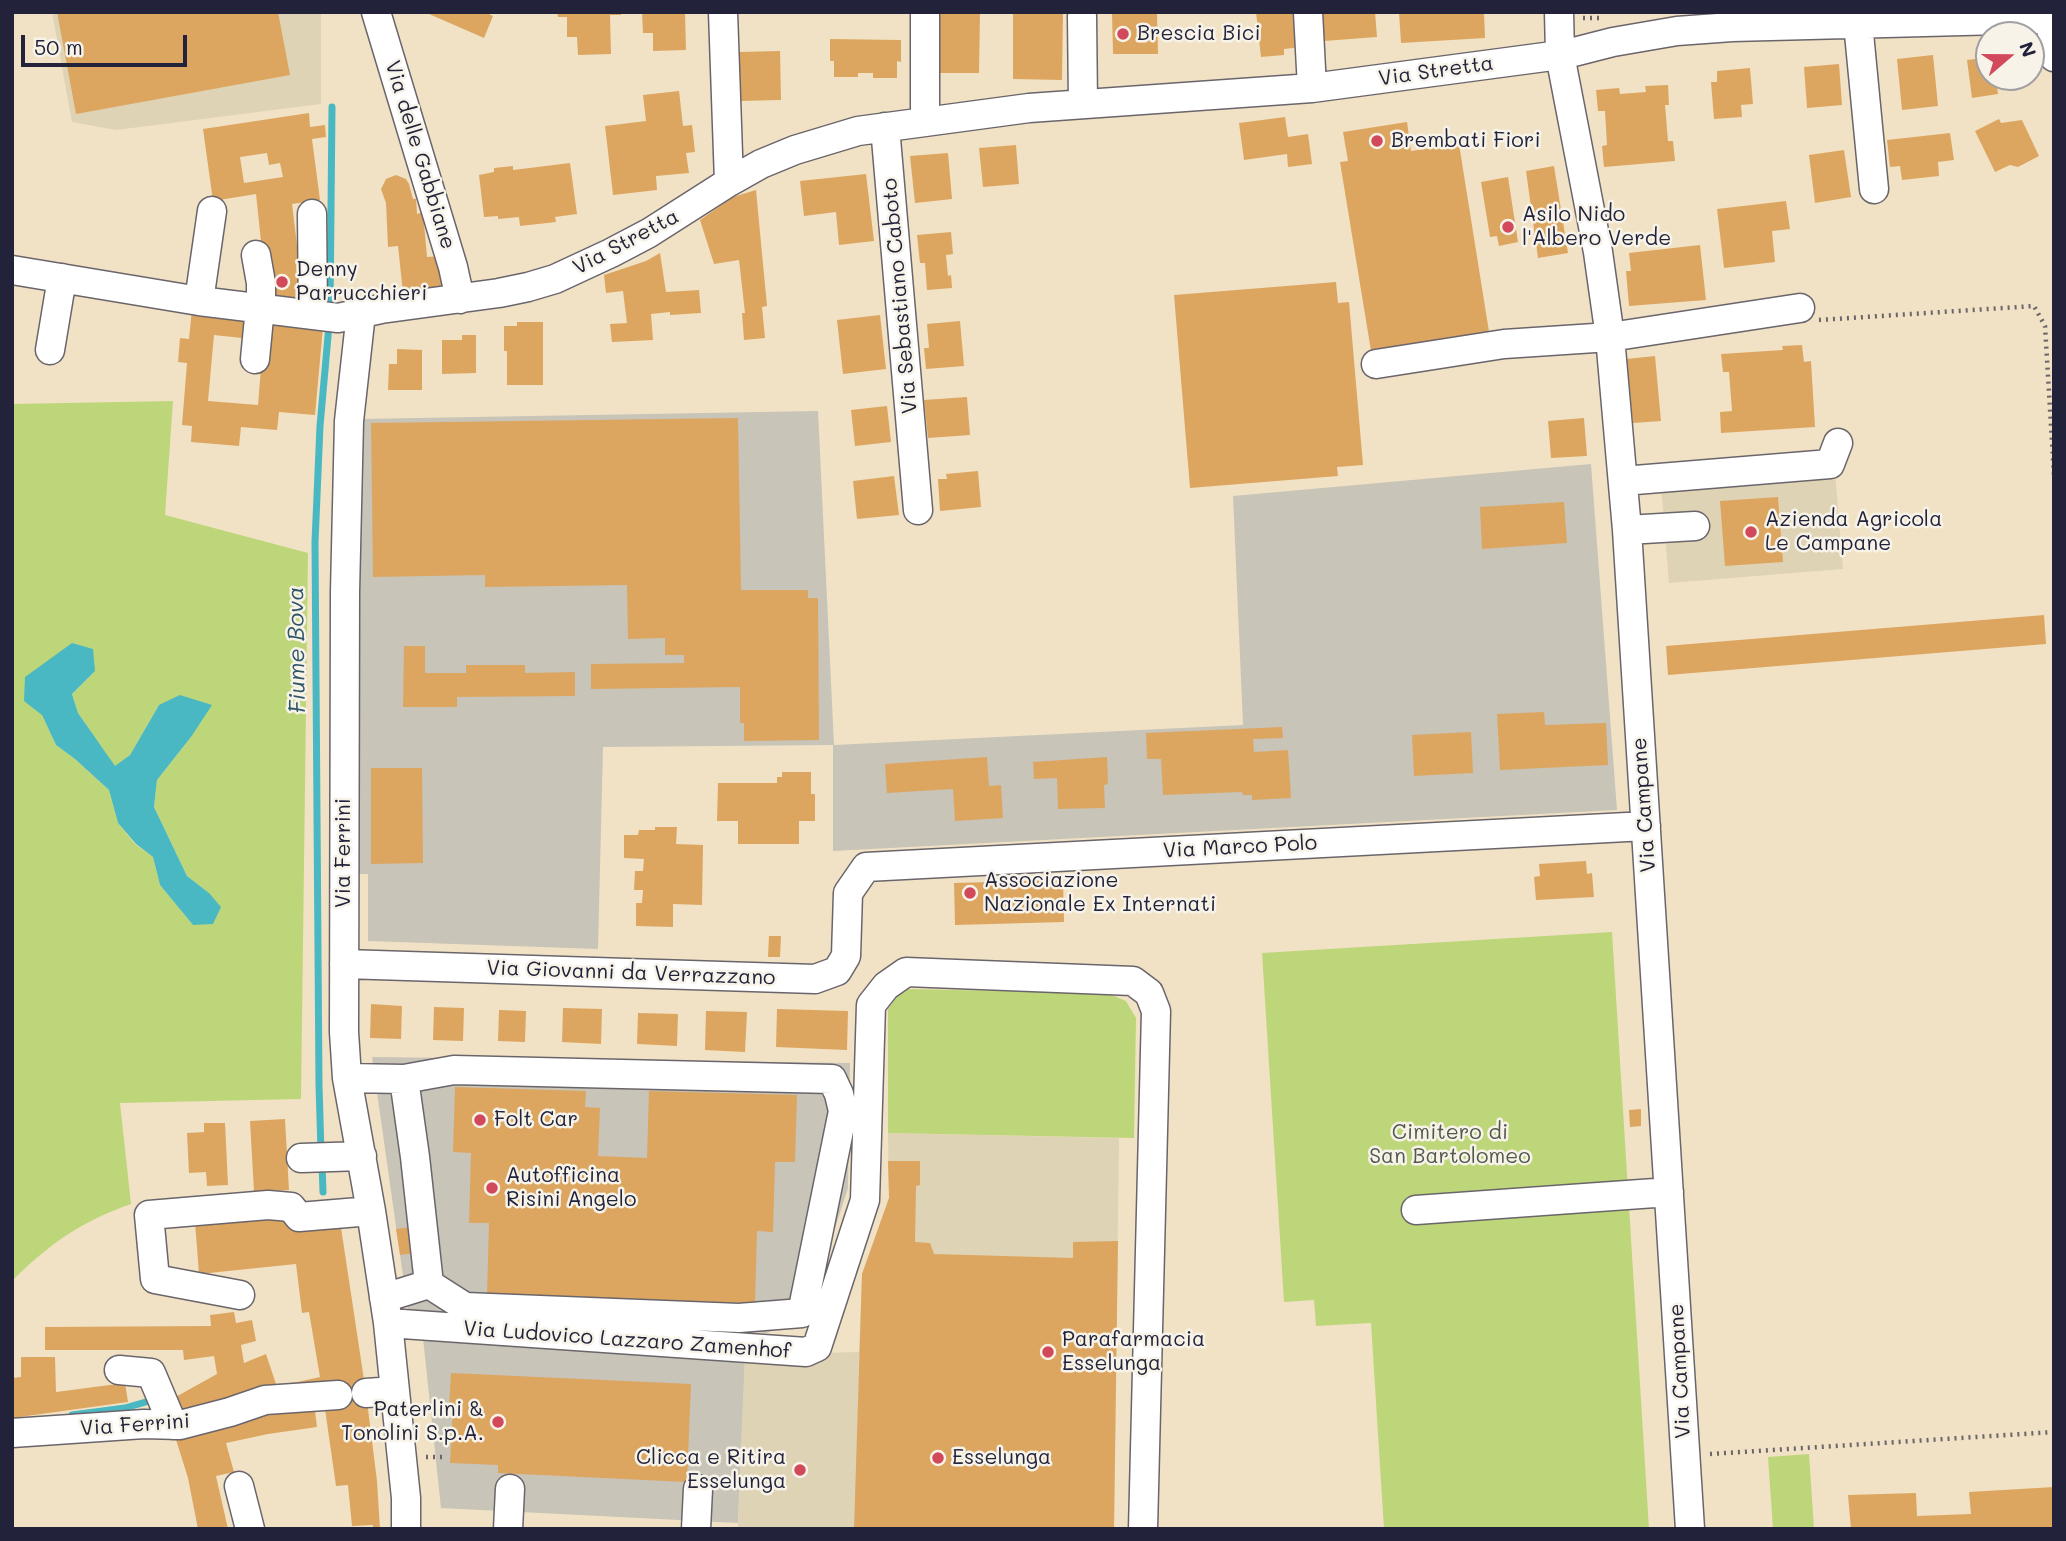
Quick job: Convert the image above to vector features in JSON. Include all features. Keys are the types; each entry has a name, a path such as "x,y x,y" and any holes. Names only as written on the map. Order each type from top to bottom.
{"street":[{"name":"Via delle Gabbiane","path":"376,12 453,267 460,299"},
{"path":"723,12 729,182"},
{"path":"925,12 925,121"},
{"path":"1308,12 1312,88"},
{"name":"Via Campane","path":"1559,12 1568,86 1598,252 1610,337 1628,530 1690,1529"},
{"name":"Via Campane","path":"1565,54 1570,12"},
{"name":"Via Stretta","path":"12,270 199,301 337,315 528,287 582,267 649,233 761,164 795,150 884,127 1029,108 1312,88 1565,54 1677,32 1775,25 2040,19 2048,12"},
{"name":"Via Stretta","path":"2048,12 2054,57"},
{"path":"1082,16 1083,104"},
{"path":"1858,23 1874,189"},
{"name":"Via Sebastiano Caboto","path":"884,127 918,510"},
{"path":"199,301 212,211"},
{"path":"312,224 337,315"},
{"path":"255,359 261,283 256,255"},
{"path":"50,350 62,278"},
{"path":"1376,364 1504,344 1610,337 1800,308"},
{"name":"Via Ferrini","path":"337,315 349,421 345,593 344,1032 347,1079 386,1311 407,1529"},
{"path":"1623,481 1830,464 1838,443"},
{"path":"1628,530 1695,526"},
{"name":"Via Marco Polo","path":"848,893 866,867 1646,826"},
{"name":"Via Giovanni da Verrazzano","path":"344,964 815,979 837,971 846,956 848,893"},
{"name":"Via Ludovico Lazzaro Zamenhof","path":"386,1311 806,1352 817,1346 865,1200 871,1005 886,986 906,972 1133,981 1149,993 1156,1011 1143,1529"},
{"path":"347,1079 404,1079 454,1070 832,1079 839,1094 843,1111 802,1313 739,1318 464,1307 429,1284"},
{"path":"404,1079 429,1284"},
{"path":"315,1157 362,1156"},
{"path":"1416,1210 1669,1192"},
{"path":"240,1295 155,1279 149,1215 268,1205 291,1207 299,1217 371,1211"},
{"path":"386,1311 429,1284"},
{"path":"119,1370 151,1373 166,1406"},
{"path":"366,1393 395,1391"},
{"name":"Via Ferrini","path":"12,1433 144,1424 166,1406 187,1424 265,1401 338,1395"},
{"path":"239,1486 250,1529"},
{"path":"508,1529 510,1489"},
{"path":"696,1529 698,1489"}],"path":[{"path":"1800,308 1804,321 2034,306 2045,326 2054,475"},
{"path":"1705,1455 2054,1432"},
{"path":"435,1457 446,1457"}],"shaded area":[{"path":"52,12 321,12 321,104 116,130 72,122"},
{"path":"818,411 834,745 1243,725 1233,496 1591,464 1617,810 833,851 833,745 603,747 598,949 368,941 368,874 352,874 360,419"},
{"path":"1835,472 1843,569 1669,583 1661,485"},
{"path":"372,1057 850,1063 848,1188 805,1321 766,1333 408,1311"},
{"path":"888,1133 1119,1138 1114,1529 738,1529 745,1355 859,1352 862,1274 889,1198"},
{"name":"Paterlini & Tonolini S.p.A.","path":"423,1338 745,1355 738,1523 441,1508"}],"green space":[{"path":"173,401 165,515 308,553 301,1099 120,1103 131,1204 97,1218 67,1235 12,1281 12,404","holes":["95,671 72,694 78,713 115,767 130,755 159,705 191,737 157,780 154,807 187,876 209,893 193,925 160,885 153,857 135,844 118,823 109,790 56,745 42,715"]},
{"name":"Cimitero di San Bartolomeo","path":"1612,932 1649,1529 1384,1529 1371,1323 1316,1326 1314,1300 1284,1302 1262,953"},
{"path":"908,989 1107,993 1126,1001 1136,1018 1134,1138 888,1133 888,1009 896,998"},
{"path":"1809,1454 1814,1529 1773,1529 1768,1457"}],"water":[{"path":"72,643 93,649 95,671 72,694 78,713 115,766 130,755 159,705 180,695 212,705 157,780 154,807 187,876 209,893 221,907 213,924 193,925 160,885 153,857 136,844 118,823 109,790 56,745 42,715 24,701 25,677"}],"building":[{"path":"57,12 278,12 290,75 76,114"},
{"path":"485,12 493,16 484,38 429,14"},
{"path":"557,12 621,12 621,15 610,15 611,54 578,55 577,37 567,37 567,17 558,17"},
{"path":"642,12 685,12 686,50 653,51 653,33 643,33"},
{"path":"939,12 980,12 979,73 939,73"},
{"path":"1013,12 1063,12 1062,80 1013,79"},
{"path":"1112,12 1157,12 1158,54 1113,54"},
{"path":"1256,12 1298,12 1302,47 1284,49 1284,55 1261,57"},
{"path":"1323,12 1375,12 1377,37 1324,41"},
{"path":"1399,12 1484,12 1485,38 1401,43"},
{"path":"830,39 901,40 901,62 897,61 897,78 873,78 873,73 858,73 858,77 834,77 834,61 830,61"},
{"path":"780,51 781,100 739,101 738,52"},
{"path":"1933,55 1938,106 1902,110 1897,59"},
{"path":"1975,59 1975,91 1998,91 1998,94 1972,98 1967,60"},
{"path":"1839,64 1842,105 1807,108 1804,67"},
{"path":"1750,68 1753,104 1741,105 1742,117 1714,119 1711,82 1717,82 1717,71"},
{"path":"1668,85 1669,105 1665,105 1668,141 1673,141 1675,161 1604,167 1602,146 1607,145 1605,111 1598,111 1596,90 1619,88 1620,94 1646,92 1645,86"},
{"path":"679,91 683,126 692,125 695,152 686,153 689,173 656,176 657,190 613,195 605,126 646,121 643,95"},
{"path":"309,113 310,127 325,125 326,137 312,139 320,200 292,204 304,303 267,298 256,194 213,201 203,129","holes":["267,153 269,165 280,163 283,177 244,183 240,157"]},
{"path":"1285,117 1288,137 1308,134 1312,164 1288,167 1287,154 1244,160 1239,123"},
{"path":"1999,119 2001,123 2022,120 2039,156 2018,167 2010,165 1995,172 1975,131"},
{"path":"1407,122 1411,151 1459,144 1490,338 1372,357 1340,162 1348,161 1343,132"},
{"path":"1950,133 1954,160 1938,162 1939,176 1902,180 1900,166 1890,167 1887,140"},
{"path":"1016,145 1019,184 983,187 979,148"},
{"path":"1844,150 1851,197 1815,203 1809,155"},
{"path":"948,153 952,199 915,203 910,156"},
{"path":"570,163 577,214 555,217 556,222 520,226 519,217 484,217 479,175 494,172 494,168 513,166 513,170"},
{"path":"1554,166 1568,253 1538,258 1526,171"},
{"path":"866,174 874,241 839,245 836,212 804,216 800,181"},
{"path":"396,175 406,179 409,184 413,199 416,199 417,214 423,212 427,257 442,256 445,284 441,289 403,293 398,246 388,247 386,203 381,189 386,179"},
{"path":"1508,177 1518,242 1499,246 1497,236 1490,237 1481,182"},
{"path":"756,190 767,306 762,307 765,338 744,340 742,313 745,313 739,260 714,264 700,220 733,197"},
{"path":"1786,201 1790,229 1772,231 1775,262 1724,268 1717,209"},
{"path":"951,232 953,254 946,255 952,288 927,290 925,263 920,263 917,235"},
{"path":"1700,245 1706,300 1629,306 1626,271 1631,271 1629,253"},
{"path":"660,253 666,292 699,290 701,313 651,314 653,340 612,342 610,324 627,323 623,291 606,293 604,275 646,261"},
{"path":"1336,282 1338,303 1349,302 1363,465 1337,467 1338,476 1190,488 1174,295"},
{"path":"192,309 253,316 251,339 214,335 208,401 258,405 265,318 323,327 315,415 279,412 277,430 241,427 239,446 191,442 192,426 182,425 187,363 178,362 180,338 189,339"},
{"path":"880,315 886,369 843,374 837,320"},
{"path":"960,321 964,366 926,369 924,348 929,348 927,324"},
{"path":"517,322 543,322 543,385 507,385 504,326 517,326"},
{"path":"462,335 476,335 476,373 442,374 442,340 462,340"},
{"path":"1802,345 1804,362 1811,361 1815,427 1721,433 1720,412 1732,411 1729,372 1723,372 1721,354 1783,350 1782,346"},
{"path":"397,349 422,350 422,390 388,390 389,364 397,364"},
{"path":"1655,356 1661,421 1633,423 1626,359"},
{"path":"967,397 970,435 928,438 924,400"},
{"path":"887,406 891,442 855,446 851,410"},
{"path":"738,418 741,590 808,590 808,598 818,598 819,740 744,741 744,723 740,723 740,687 591,689 591,664 684,663 684,655 665,655 665,638 628,639 627,585 485,587 485,575 373,577 371,423"},
{"path":"1584,418 1587,456 1551,458 1548,421"},
{"path":"978,471 981,507 940,511 938,479 947,479 946,474"},
{"path":"894,476 899,515 857,519 853,481"},
{"name":"Azienda Agricola Le Campane","path":"1778,497 1783,562 1725,566 1720,501"},
{"path":"1564,502 1567,543 1482,549 1480,507"},
{"path":"2044,615 2046,644 1668,675 1666,646"},
{"path":"404,646 425,646 425,673 466,673 466,665 525,665 525,673 575,672 575,696 457,697 457,707 403,707"},
{"path":"1544,712 1545,725 1606,723 1608,765 1500,770 1497,714"},
{"path":"1282,727 1283,738 1253,739 1254,752 1288,750 1291,798 1252,800 1252,795 1243,795 1242,792 1163,795 1161,759 1147,759 1146,733"},
{"path":"1471,732 1473,773 1414,776 1412,735"},
{"path":"987,757 989,786 1001,785 1003,818 955,821 953,789 887,793 885,764"},
{"path":"1107,757 1105,808 1058,809 1057,778 1034,779 1033,762"},
{"path":"371,768 422,768 423,863 371,864"},
{"path":"782,772 811,772 811,794 815,794 815,821 799,821 799,844 738,844 738,821 717,821 718,783 777,783 777,777 782,777"},
{"path":"655,827 677,827 676,844 703,845 702,905 673,904 673,927 636,926 636,903 642,903 643,890 634,890 635,871 643,871 644,859 624,858 624,835 638,835 639,830 655,830"},
{"path":"1586,861 1587,874 1592,873 1594,897 1536,900 1534,877 1540,876 1539,864"},
{"path":"1063,880 1064,922 955,925 954,883"},
{"path":"769,936 781,936 780,957 768,957"},
{"path":"371,1004 402,1006 401,1039 370,1038"},
{"path":"434,1007 464,1008 463,1041 433,1040"},
{"path":"563,1008 602,1009 601,1044 562,1042"},
{"path":"777,1009 848,1011 847,1050 776,1047"},
{"path":"499,1010 526,1011 525,1042 498,1041"},
{"path":"706,1011 747,1012 745,1052 705,1050"},
{"path":"638,1013 678,1014 677,1046 637,1044"},
{"path":"455,1087 586,1091 585,1107 600,1108 598,1156 647,1158 649,1091 797,1095 795,1162 775,1162 773,1232 757,1231 755,1303 487,1295 489,1223 469,1223 471,1153 453,1152"},
{"path":"1641,1109 1641,1126 1630,1127 1629,1110"},
{"path":"285,1119 289,1190 254,1192 250,1121"},
{"path":"204,1123 225,1123 228,1185 207,1186 206,1172 189,1173 187,1133 204,1132"},
{"path":"888,1161 920,1161 920,1185 916,1186 915,1242 930,1243 934,1254 1073,1258 1073,1242 1118,1241 1114,1529 854,1529 862,1274 889,1198"},
{"path":"287,1212 340,1221 366,1393 380,1529 373,1529 373,1525 352,1526 348,1485 336,1486 324,1402 284,1385 320,1377 309,1312 302,1313 296,1264 199,1274 195,1222"},
{"path":"410,1227 414,1253 400,1255 396,1229"},
{"path":"234,1312 236,1323 252,1320 256,1341 241,1345 244,1363 266,1354 278,1390 183,1422 172,1399 217,1374 214,1356 184,1360 183,1350 45,1350 45,1327 211,1326 210,1315"},
{"path":"21,1357 55,1357 56,1392 125,1383 128,1402 12,1418 12,1378 21,1377"},
{"path":"451,1373 691,1384 687,1482 498,1473 498,1465 450,1463 453,1408 449,1408"},
{"path":"314,1403 317,1427 226,1443 234,1472 216,1476 228,1529 198,1529 188,1478 173,1430"},
{"path":"2054,1487 2054,1529 1851,1529 1848,1495 1916,1493 1917,1516 1971,1514 1969,1492"}],"waterway":[{"name":"Fiume Bova","path":"330,313 332,107"},
{"name":"Fiume Bova","path":"321,1152 315,542 320,426 329,325"},
{"name":"Fiume Bova","path":"322,1164 323,1192"},
{"name":"Fiume Bova","path":"72,1415 125,1408 156,1399"}],"place":[{"name":"Brescia Bici","path":"1123,34"},
{"name":"Brembati Fiori","path":"1377,141"},
{"name":"Asilo Nido l'Albero Verde","path":"1508,227"},
{"name":"Denny Parrucchieri","path":"282,282"},
{"name":"Azienda Agricola Le Campane","path":"1751,532"},
{"name":"Associazione Nazionale Ex Internati","path":"970,893"},
{"name":"Folt Car","path":"480,1120"},
{"name":"Autofficina Risini Angelo","path":"492,1188"},
{"name":"Parafarmacia Esselunga","path":"1048,1352"},
{"name":"Paterlini & Tonolini S.p.A.","path":"498,1422"},
{"name":"Esselunga","path":"938,1458"},
{"name":"Clicca e Ritira Esselunga","path":"800,1470"}]}
